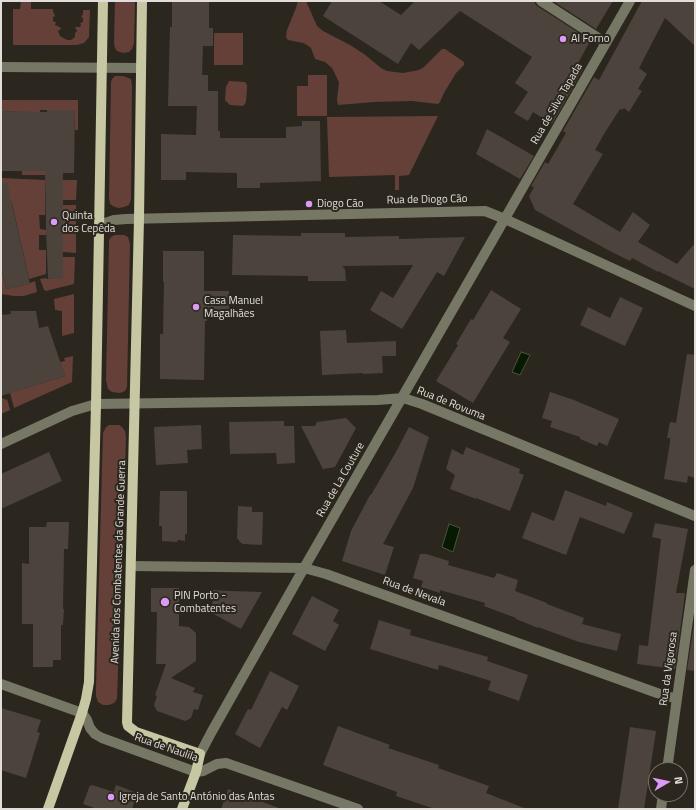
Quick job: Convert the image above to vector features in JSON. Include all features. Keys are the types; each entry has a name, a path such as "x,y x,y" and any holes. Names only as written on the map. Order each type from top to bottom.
{"main road":[{"path":"48,809 82,713 89,682 96,404 103,1"},
{"name":"Avenida dos Combatentes da Grande Guerra","path":"126,722 139,219 142,1"},
{"name":"Rua de Naulila","path":"126,722 128,726 136,732 200,754"},
{"path":"182,809 196,772 200,754"}],"street":[{"path":"541,1 606,43"},
{"name":"Rua de Silva Tapada","path":"505,219 630,1"},
{"path":"1,67 141,68"},
{"name":"Rua de Diogo Cão","path":"139,219 485,211 695,306"},
{"path":"99,225 114,220 139,219"},
{"name":"Rua de La Couture","path":"200,754 210,733 304,568 505,219"},
{"name":"Rua de Rovuma","path":"134,403 378,400 403,398 422,404 695,516"},
{"path":"1,444 72,411 96,404 134,403"},
{"name":"Rua de Nevala","path":"131,566 304,568 326,574 677,699"},
{"name":"Rua da Vigorosa","path":"667,762 695,570"},
{"path":"1,684 82,713"},
{"name":"Rua de Naulila","path":"82,713 90,728 95,734 102,738 196,772 203,771 217,764 226,763 358,809"}],"shaded area":[{"path":"21,1 31,1 31,9 53,9 55,16 53,17 53,21 56,22 55,25 61,29 58,31 60,36 67,40 71,40 75,37 75,33 77,31 75,27 80,27 80,23 83,22 83,18 81,17 83,10 90,10 89,37 84,43 77,45 13,45 13,9 20,9"},
{"path":"115,1 135,1 134,43 129,52 123,53 117,51 115,48"},
{"path":"298,1 306,1 317,26 323,31 350,45 387,71 403,73 419,70 442,49 445,49 464,62 464,65 456,73 438,104 412,101 338,105 337,99 339,82 332,68 325,62 315,59 311,48 307,45 288,40 286,37 287,30"},
{"path":"214,33 243,33 243,65 214,65"},
{"path":"308,75 327,75 327,116 297,116 297,86 308,86"},
{"path":"115,76 123,76 131,79 132,86 131,199 129,205 119,208 110,204 109,198 111,82"},
{"path":"229,81 245,82 247,85 246,101 243,106 230,105 225,100 226,87"},
{"path":"1,100 78,100 78,130 75,130 75,110 40,110 39,171 46,171 46,175 22,175 23,112 1,111"},
{"path":"438,116 409,175 399,176 399,190 395,190 395,175 329,177 327,117"},
{"path":"1,178 45,180 45,215 39,215 40,229 46,230 46,235 39,235 39,250 46,250 46,274 29,279 12,203 1,206"},
{"path":"63,180 77,180 76,200 63,200"},
{"path":"63,205 76,205 76,253 63,252"},
{"path":"115,235 124,235 128,237 130,244 127,387 125,391 120,393 112,392 108,389 106,380 109,240"},
{"path":"63,257 75,257 74,284 46,291 44,290 40,279 63,277"},
{"path":"1,267 6,289 29,284 35,281 37,292 24,296 1,294"},
{"path":"74,294 74,333 62,336 62,311 55,310 54,299"},
{"path":"521,352 530,355 520,375 512,372"},
{"path":"73,356 72,382 14,408 10,393 65,376 60,362 65,361 64,358"},
{"path":"4,398 5,400 7,399 10,410 1,414 1,399"},
{"path":"109,425 119,425 122,427 125,431 126,437 117,699 114,703 103,705 98,702 96,688 103,433"},
{"path":"449,524 460,528 453,552 442,547"}],"building":[{"path":"172,1 209,1 209,28 213,28 213,46 203,46 202,75 208,75 208,91 218,91 218,131 220,131 220,138 286,138 286,127 302,126 302,121 320,121 321,181 260,183 260,188 237,188 237,173 186,172 186,180 161,180 161,134 196,135 197,106 168,106"},
{"path":"332,1 379,1 401,15 415,1 535,1 537,6 590,40 577,65 583,69 552,124 533,112 528,121 514,113 528,92 515,83 532,57 460,11 419,50 411,43 398,64 323,16"},
{"path":"553,1 613,1 596,29"},
{"path":"642,1 695,1 695,46 665,18 639,68 647,74 638,89 642,91 629,112 624,108 622,110 620,109 604,134 595,150 603,154 573,204 620,232 633,212 650,225 638,242 677,264 695,243 695,289 632,258 630,261 535,210 529,196 534,187 531,186 545,162 548,164 566,133 563,131 594,77 599,80"},
{"path":"47,110 75,110 74,173 63,173 63,277 48,279 45,171 1,171 1,111 47,112"},
{"path":"487,129 534,156 520,179 476,154"},
{"path":"7,182 30,284 6,289 1,267 1,183"},
{"path":"301,233 345,233 345,237 399,236 399,239 465,237 444,276 437,272 402,329 370,310 381,291 393,298 413,265 342,266 345,269 346,281 308,281 308,276 232,275 233,235 301,236"},
{"path":"163,251 204,251 204,291 229,291 229,312 207,312 207,321 205,321 204,380 160,379 160,334 163,334"},
{"path":"491,290 521,309 503,338 510,342 473,403 436,381 458,345 456,344 471,319 473,320"},
{"path":"620,297 643,308 625,346 580,325 588,307 610,318"},
{"path":"10,311 36,311 39,328 48,326 65,376 1,396 1,315 11,314"},
{"path":"346,330 347,343 396,341 396,356 382,356 383,373 322,375 320,331"},
{"path":"687,354 695,355 695,478 688,476 687,483 664,479 670,442 670,438 667,438 670,422 676,423"},
{"path":"550,392 574,400 619,419 607,446 599,442 597,446 580,439 580,437 550,427 552,421 542,418"},
{"path":"346,418 356,428 335,467 323,469 301,426 315,426 317,422"},
{"path":"284,421 284,426 294,426 295,463 277,464 276,453 230,454 229,422"},
{"path":"201,425 202,449 187,450 188,463 156,465 154,427"},
{"path":"409,427 429,437 413,488 383,544 394,547 385,575 342,561 351,531"},
{"path":"466,447 520,469 519,473 524,475 510,511 450,489 455,475 446,469 452,449 463,455"},
{"path":"49,452 62,481 1,509 1,474"},
{"path":"565,490 606,506 607,502 633,513 624,534 580,517 566,555 522,538 532,512 554,521"},
{"path":"160,491 187,491 187,534 185,534 185,541 162,541 162,526 159,526"},
{"path":"238,506 252,507 252,512 263,512 262,545 243,544 237,538"},
{"path":"47,522 69,522 68,549 64,549 64,609 63,625 61,625 61,660 53,660 53,667 33,667 33,624 22,624 22,563 29,564 29,527 46,527"},
{"path":"655,523 688,529 676,593 685,593 675,669 637,664 639,645 648,646 661,539 652,537"},
{"path":"420,554 426,554 449,561 448,565 494,578 497,573 518,580 515,591 584,618 582,624 621,634 617,651 579,642 538,628 484,606 485,603 440,590 440,593 421,587 423,581 413,578"},
{"path":"151,588 179,588 179,626 189,627 196,633 196,661 171,678 195,688 193,692 203,695 198,710 194,709 191,718 185,721 157,711 154,705 157,696 155,695 166,664 156,664 157,612 151,612"},
{"path":"213,590 262,592 241,629 212,613"},
{"path":"312,596 339,610 333,621 339,625 325,651 292,634"},
{"path":"695,617 695,671 687,670"},
{"path":"379,620 411,630 410,635 488,657 487,661 528,675 519,701 488,690 491,681 439,665 438,670 370,649"},
{"path":"270,671 299,686 287,710 282,707 260,748 235,734 248,709 251,710"},
{"path":"1,708 41,720 37,732 40,733 26,778 1,770"},
{"path":"338,726 390,745 388,748 439,765 438,768 489,786 486,793 524,809 435,809 396,796 397,792 323,765"},
{"path":"630,727 656,731 651,762 648,762 648,783 644,809 618,809"},
{"name":"Igreja de Santo António das Antas","path":"90,785 114,792 116,785 137,793 132,809 97,809 83,804"},
{"path":"228,789 279,808 221,809"}],"place":[{"name":"Al Forno","path":"563,39"},
{"name":"Diogo Cão","path":"309,204"},
{"name":"Quinta dos Cepêda","path":"54,222"},
{"name":"Casa Manuel Magalhães","path":"196,307"},
{"name":"PIN Porto - Combatentes","path":"165,602"},
{"name":"Igreja de Santo António das Antas","path":"111,797"}]}
